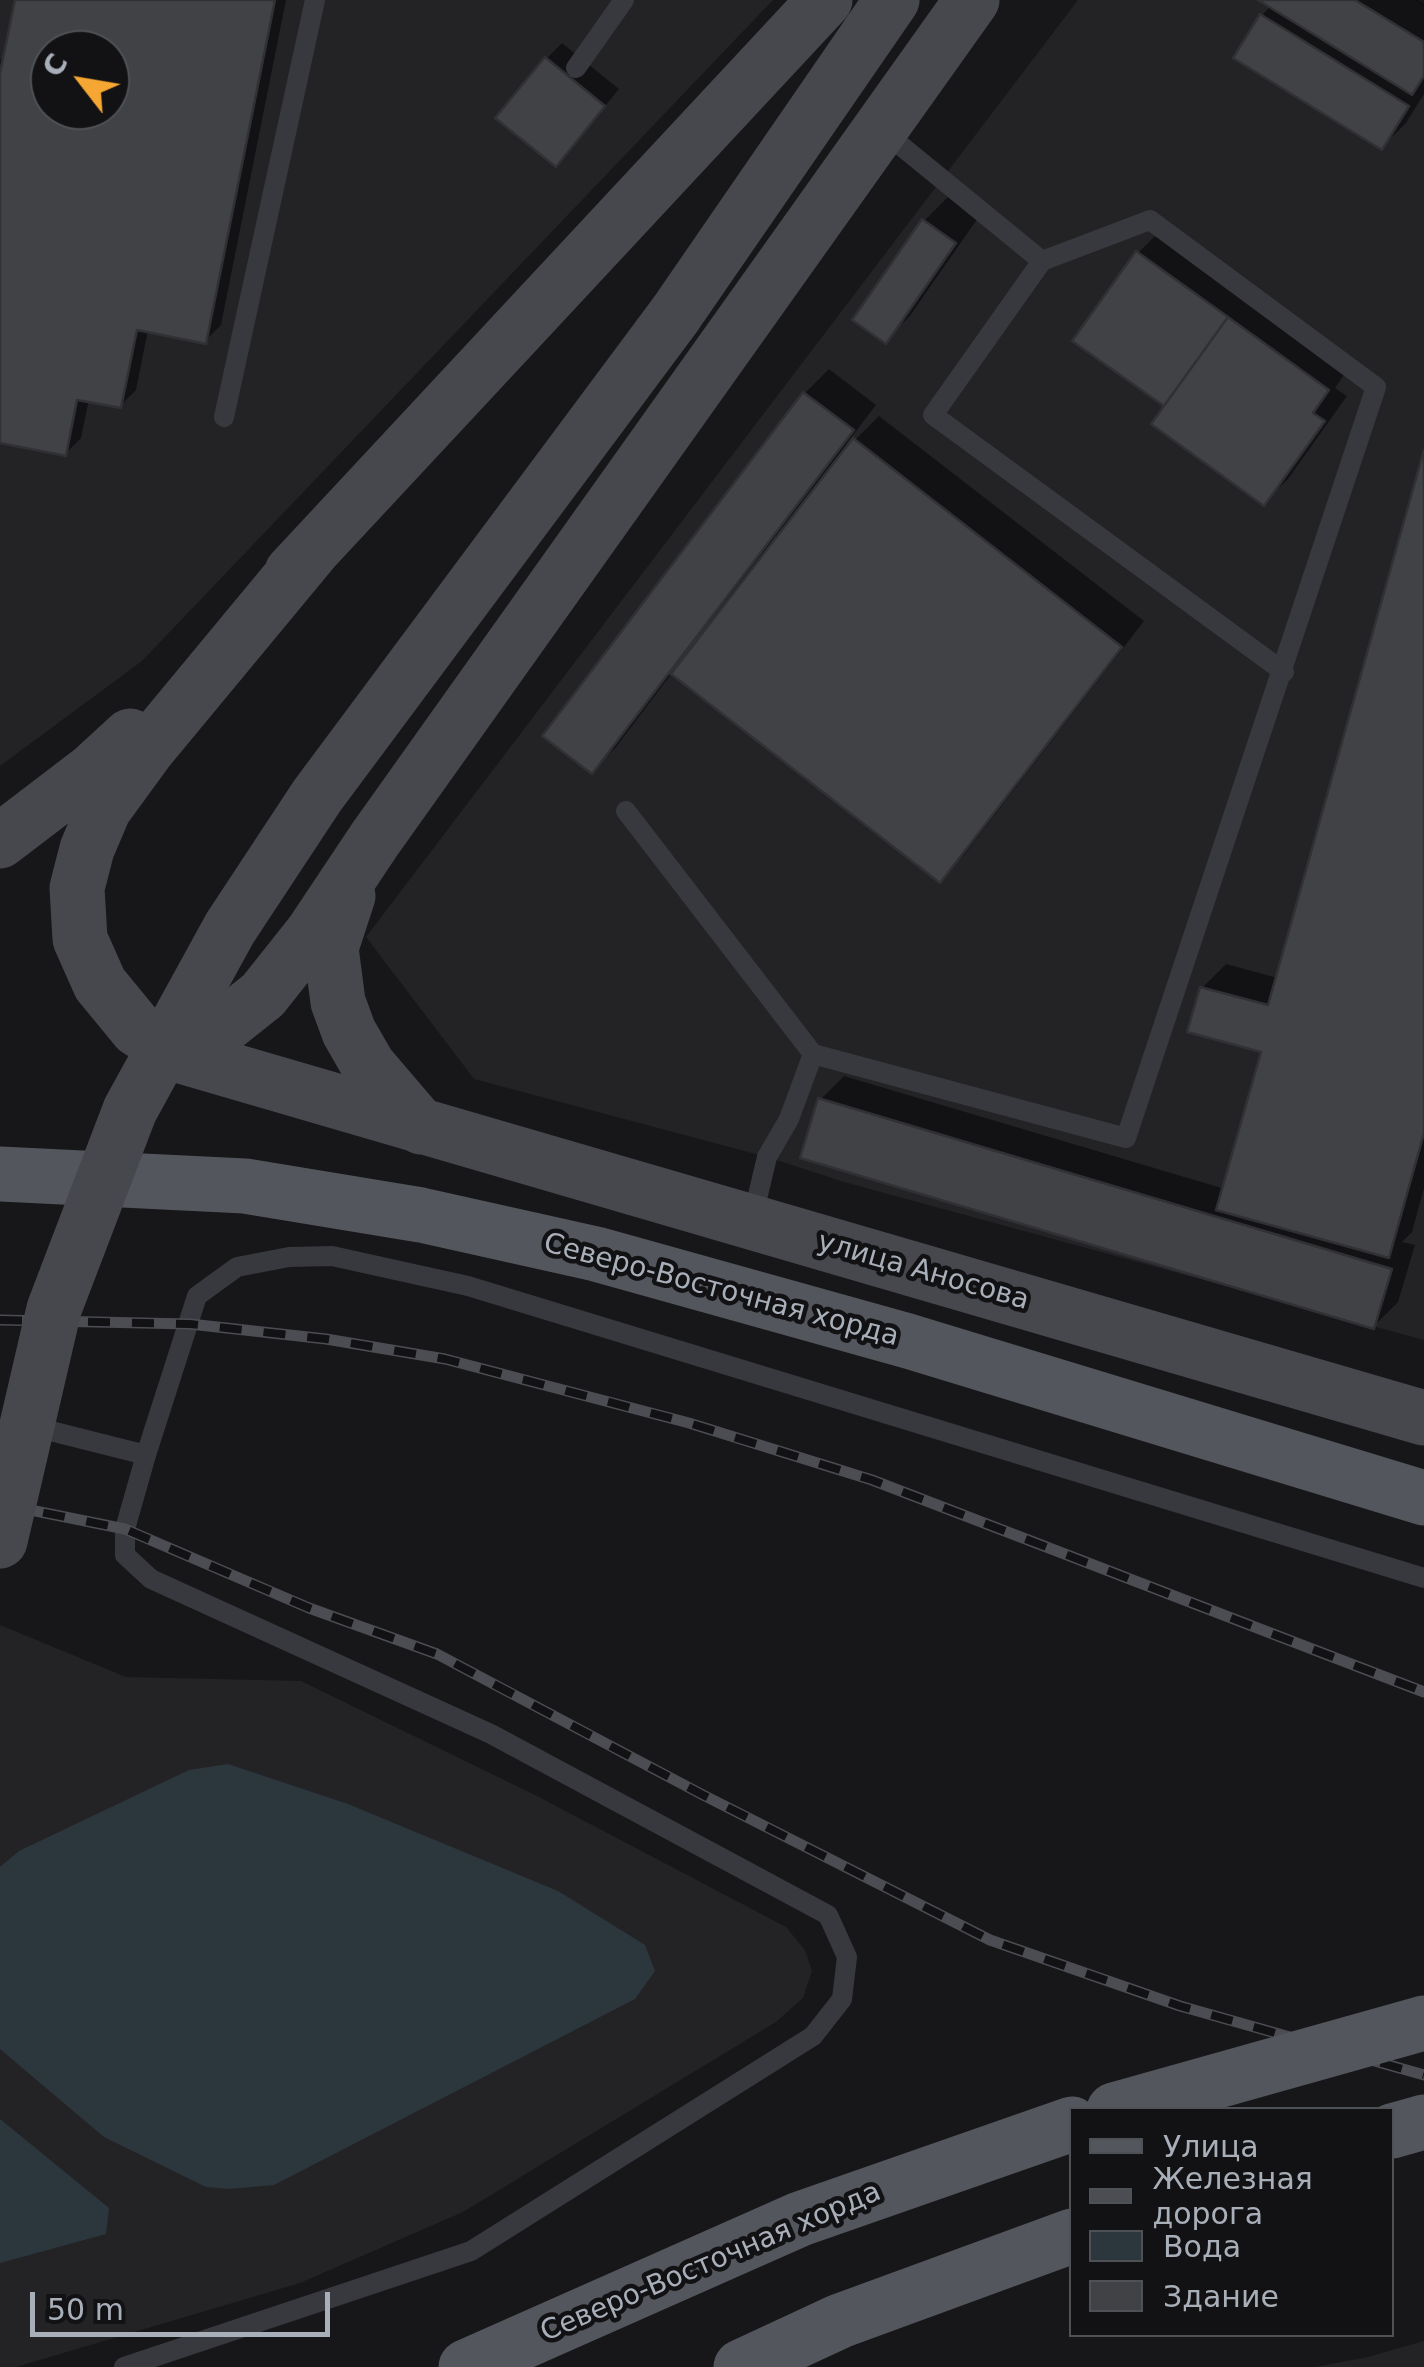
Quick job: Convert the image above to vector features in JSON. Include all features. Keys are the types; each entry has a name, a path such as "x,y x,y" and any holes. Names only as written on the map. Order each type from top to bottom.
{"main road":[{"name":"Северо-Восточная хорда","path":"0,1174 245,1186 422,1215 596,1254 835,1321 1424,1498"},
{"path":"1125,2107 1424,2024"},
{"path":"1394,2130 1424,2122"},
{"name":"Северо-Восточная хорда","path":"466,2367 800,2220 1069,2125"},
{"path":"741,2367 840,2321 1069,2237"}],"street":[{"path":"0,841 93,770 192,679 825,0"},
{"path":"0,1541 54,1309 130,1110 221,945 317,796 675,315 892,0"},
{"path":"178,1056 263,995 313,932 375,839 972,0"},
{"name":"улица Аносова","path":"316,546 147,750 104,809 87,849 77,888 80,939 100,984 137,1029 178,1056 1424,1417"},
{"path":"375,839 339,917 331,948 333,977 349,1032 368,1064 422,1127"}],"lane":[{"path":"224,417 316,0"},
{"path":"576,68 624,0"},
{"path":"881,130 1042,261"},
{"path":"626,812 812,1054 1126,1138 1284,672 1376,387 1150,220 1042,261 933,415 1284,672"},
{"path":"751,1222 767,1157 789,1119 812,1054"},
{"path":"124,2367 471,2252 813,2036 842,1999 846,1957 828,1915 491,1734 152,1579 125,1555 125,1529 197,1296 237,1268 289,1257 332,1256 487,1292 1424,1578"},
{"path":"0,1420 146,1455"}],"shaded area":[{"path":"0,0 20,0 8,60 0,59"},
{"path":"37,0 773,0 142,661 0,766 0,65 23,70 30,35 30,130 130,130 130,30 31,30"},
{"path":"1078,0 1415,0 1424,6 1424,1340 474,1079 366,937"},
{"path":"0,1625 126,1677 301,1681 537,1796 786,1927 805,1950 812,1971 803,1998 776,2022 463,2212 300,2283 16,2367 0,2367"},
{"path":"1424,2341 1424,2367 1315,2367 1368,2357"}],"water":[{"path":"228,1764 348,1804 558,1891 645,1945 655,1971 635,1999 274,2185 206,2187 104,2137 0,2049 0,1867 19,1851 189,1770"},
{"path":"0,2119 109,2208 106,2234 0,2263"}],"building":[{"path":"15,0 275,0 206,344 137,330 121,408 77,400 66,456 0,443 0,73"},
{"path":"1258,0 1355,0 1424,42 1424,76 1412,95"},
{"path":"1260,14 1409,106 1382,150 1233,58"},
{"path":"545,57 605,106 556,167 495,118"},
{"path":"922,219 956,243 886,344 852,320"},
{"path":"1136,251 1228,317 1164,406 1072,341"},
{"path":"1228,317 1329,390 1313,413 1325,421 1264,506 1151,424"},
{"path":"803,392 854,430 592,774 542,736"},
{"path":"853,438 1122,647 940,883 671,674"},
{"path":"1424,450 1424,1133 1389,1258 1216,1210 1261,1052 1187,1032 1200,987 1268,1005"},
{"path":"818,1098 1392,1269 1374,1329 800,1158"}],"railway":[{"path":"0,1320 190,1324 326,1339 445,1359 689,1423 872,1480 1424,1692"},
{"path":"0,1504 125,1529 309,1608 437,1654 703,1795 990,1940 1180,2006 1424,2075"}]}
